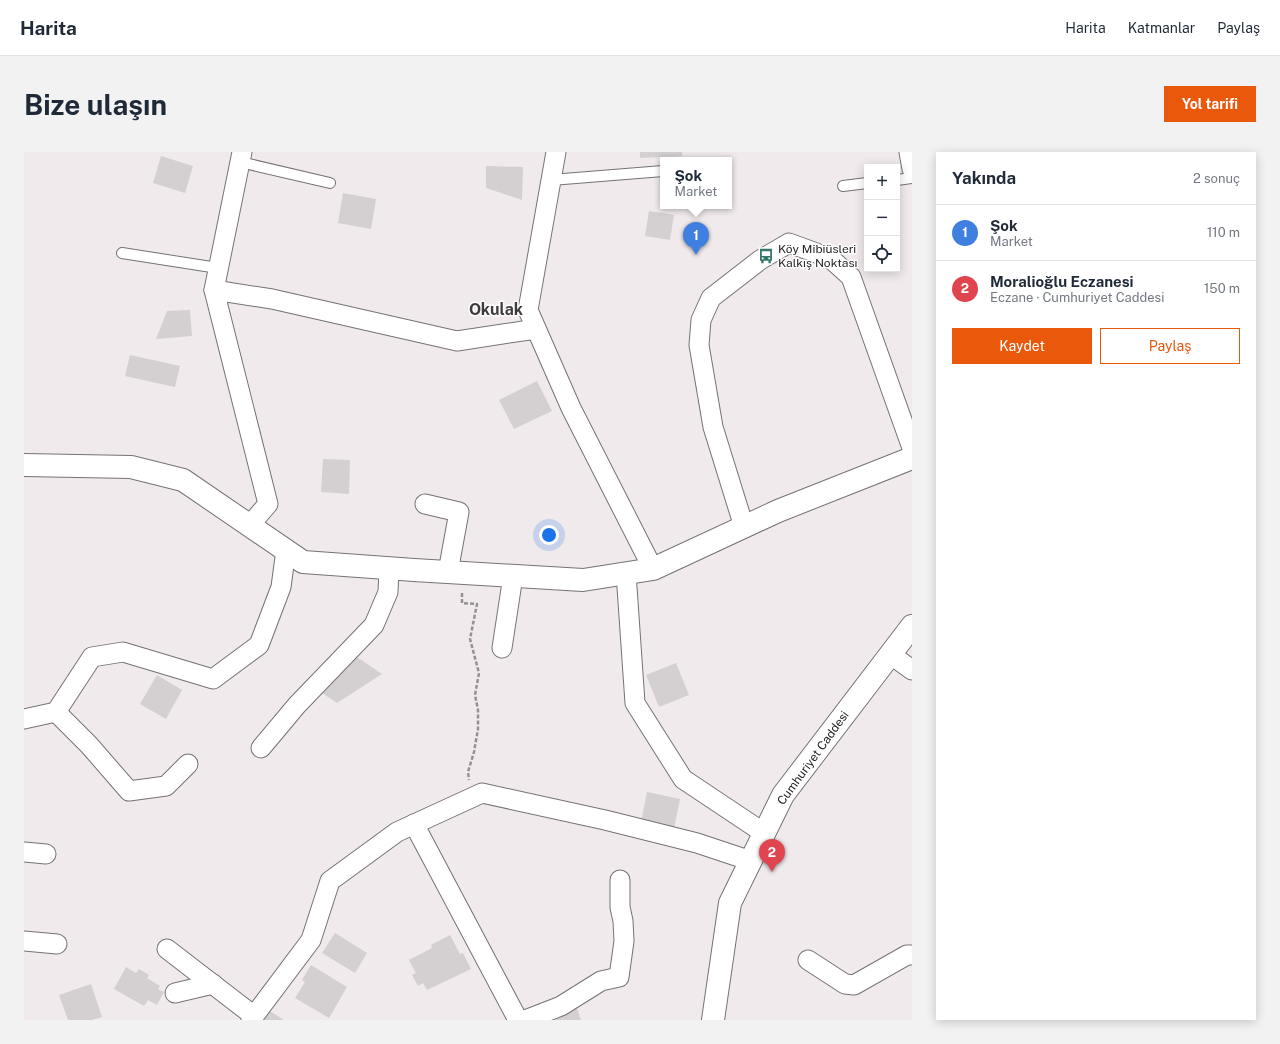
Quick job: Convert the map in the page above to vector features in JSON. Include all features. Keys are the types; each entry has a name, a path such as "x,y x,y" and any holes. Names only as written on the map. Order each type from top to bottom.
{"street":[{"path":"556,152 528,310 571,408 654,569"},
{"path":"909,152 912,169"},
{"path":"241,157 214,290 268,504 249,526"},
{"path":"744,527 713,426 699,345 701,320 712,298 760,260 789,243 830,258 851,277 912,448"},
{"path":"214,290 272,299 456,341 536,329"},
{"path":"24,465 131,467 183,480 303,562 583,580 654,569 778,511 912,458"},
{"path":"425,504 459,512 456,572"},
{"path":"24,719 56,712 92,657 123,652 213,679 259,645 281,587 286,550"},
{"path":"261,748 297,705 357,645 374,625 388,592 389,568"},
{"path":"626,573 635,703 683,779 764,833"},
{"path":"502,648 513,576"},
{"name":"Cumhuriyet Caddesi","path":"713,1020 730,903 782,795 912,626"},
{"path":"890,654 912,670"},
{"path":"56,712 89,745 129,791 166,786 188,764"},
{"path":"167,949 252,1018 312,940 330,881 397,832 482,793 541,805 697,843 751,861"},
{"path":"414,824 518,1020"},
{"path":"24,852 46,854"},
{"path":"525,1020 562,1006 601,981 619,977 624,941 623,921 620,907 620,880"},
{"path":"24,941 57,944"},
{"path":"808,960 845,984 854,985 907,955 912,955"},
{"path":"175,993 212,984"}],"lane":[{"path":"241,157 330,183"},
{"path":"552,180 660,171"},
{"path":"900,180 912,178"},
{"path":"843,186 864,183"},
{"path":"122,253 218,268"}],"path":[{"path":"456,572 462,603 477,604 470,639 479,673 475,695 478,710 478,729 474,752 468,772 471,798"}],"building":[{"path":"640,152 682,152 682,156 640,158"},
{"path":"161,156 193,166 185,193 153,183"},
{"path":"486,166 523,167 522,200 486,188"},
{"path":"343,193 376,199 371,229 338,223"},
{"path":"649,211 674,215 670,240 645,236"},
{"path":"190,310 192,336 156,339 167,311"},
{"path":"130,355 180,366 175,387 125,376"},
{"path":"537,381 552,411 514,429 499,400"},
{"path":"323,459 350,460 349,494 321,492"},
{"path":"354,655 382,674 337,703 319,691"},
{"path":"676,663 689,695 659,707 646,675"},
{"path":"157,675 182,690 166,719 140,704"},
{"path":"647,792 680,799 674,829 641,822"},
{"path":"335,933 367,953 355,973 322,953"},
{"path":"450,935 460,954 463,953 471,969 427,990 423,983 418,986 412,975 416,973 409,960 432,948 431,945"},
{"path":"311,965 347,987 329,1018 295,998 305,982 302,980"},
{"path":"126,967 136,973 139,969 149,975 147,978 160,986 158,989 164,992 157,1005 148,1000 144,1006 114,989"},
{"path":"91,984 102,1017 92,1020 68,1020 59,995"},
{"path":"265,1008 284,1020 258,1020"},
{"path":"577,1008 581,1020 555,1020"}],"place":[{"name":"Şok","path":"696,255"},
{"name":"Köy Mibiüsleri Kalkış Noktası","path":"766,256"},
{"name":"Moralioğlu Eczanesi","path":"772,872"}],"district":[{"name":"Okulak","path":"496,309"}]}
